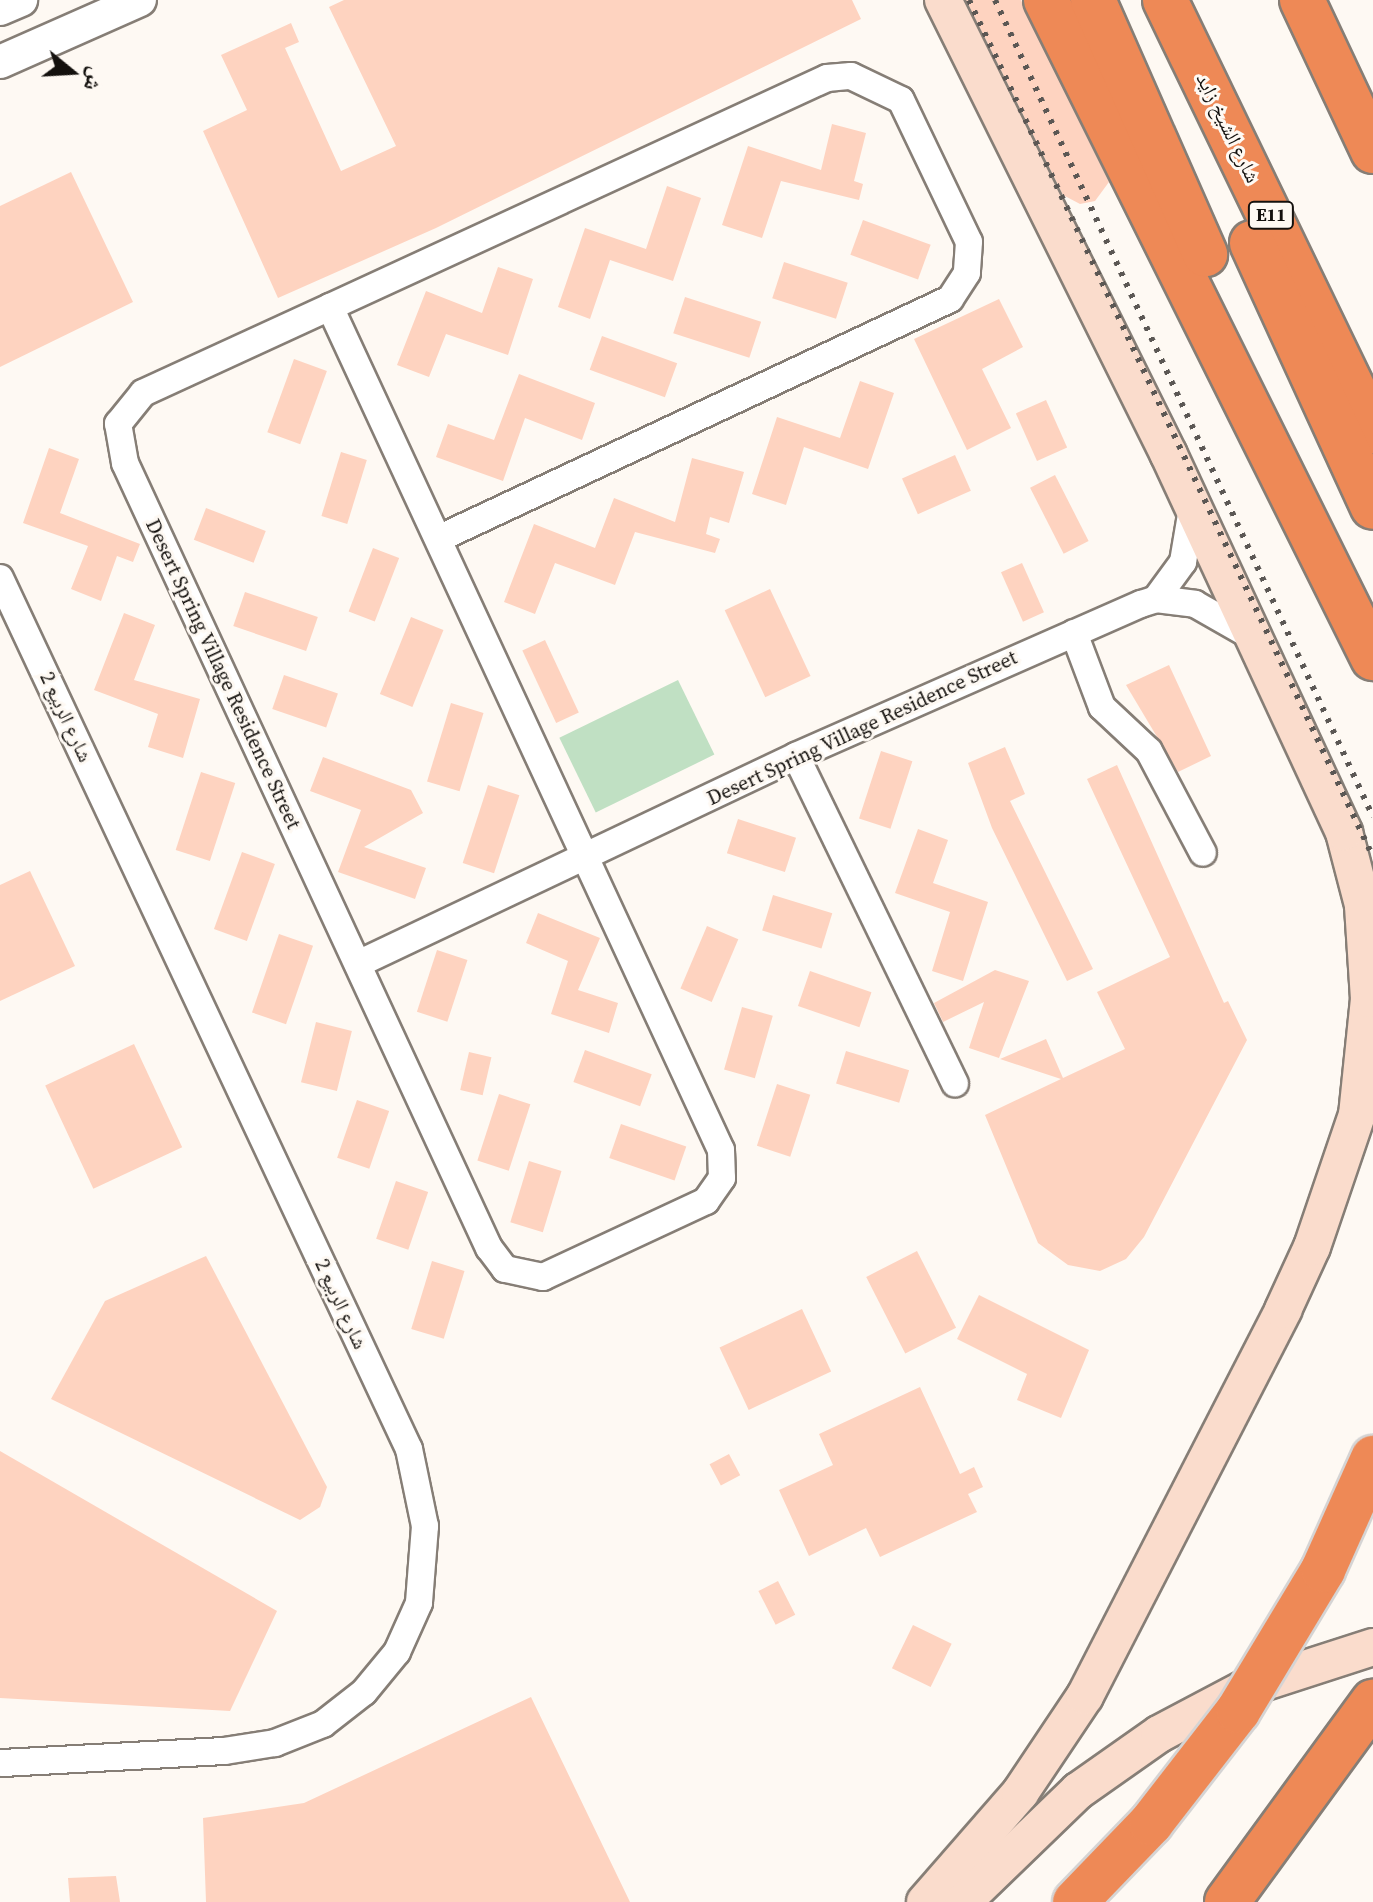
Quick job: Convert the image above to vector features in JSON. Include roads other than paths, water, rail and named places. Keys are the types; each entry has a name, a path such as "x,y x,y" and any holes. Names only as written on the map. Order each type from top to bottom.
{"highway":[{"path":"1046,0 1373,658"},
{"path":"1093,0 1266,393 1321,550"},
{"name":"شارع الشيخ زايد","path":"1165,0 1373,431"},
{"path":"1302,0 1373,151"},
{"path":"1208,87 1244,226 1373,507"},
{"path":"1075,1902 1151,1823 1238,1711 1323,1570 1373,1458"},
{"path":"1227,1902 1373,1702"}],"main road":[{"path":"925,1902 1020,1793 1114,1645 1301,1273 1357,1115 1369,999 1363,905 1344,832 1191,502 943,0"},
{"path":"963,1902 1069,1799 1159,1734 1246,1688 1373,1647"}],"street":[{"path":"0,9 21,0"},
{"path":"5,64 140,0"},
{"path":"330,307 839,75 901,100 963,227 967,273 937,308 438,539"},
{"name":"Desert Spring Village Residence Street","path":"330,307 721,1150 722,1178 694,1209 543,1277 505,1269 489,1248 125,463 118,424 143,393 330,307"},
{"path":"1191,502 1188,548 1149,602 1216,612 1254,637"},
{"name":"شارع الربيع 2","path":"0,578 409,1449 425,1526 419,1603 397,1652 364,1692 323,1724 275,1743 224,1751 0,1763"},
{"name":"Desert Spring Village Residence Street","path":"358,964 796,756 1149,602"},
{"path":"1074,633 1102,707 1149,751 1203,853"},
{"path":"796,756 955,1083"}],"railway":[{"path":"969,0 1373,857"},
{"path":"995,0 1373,817"}]}
